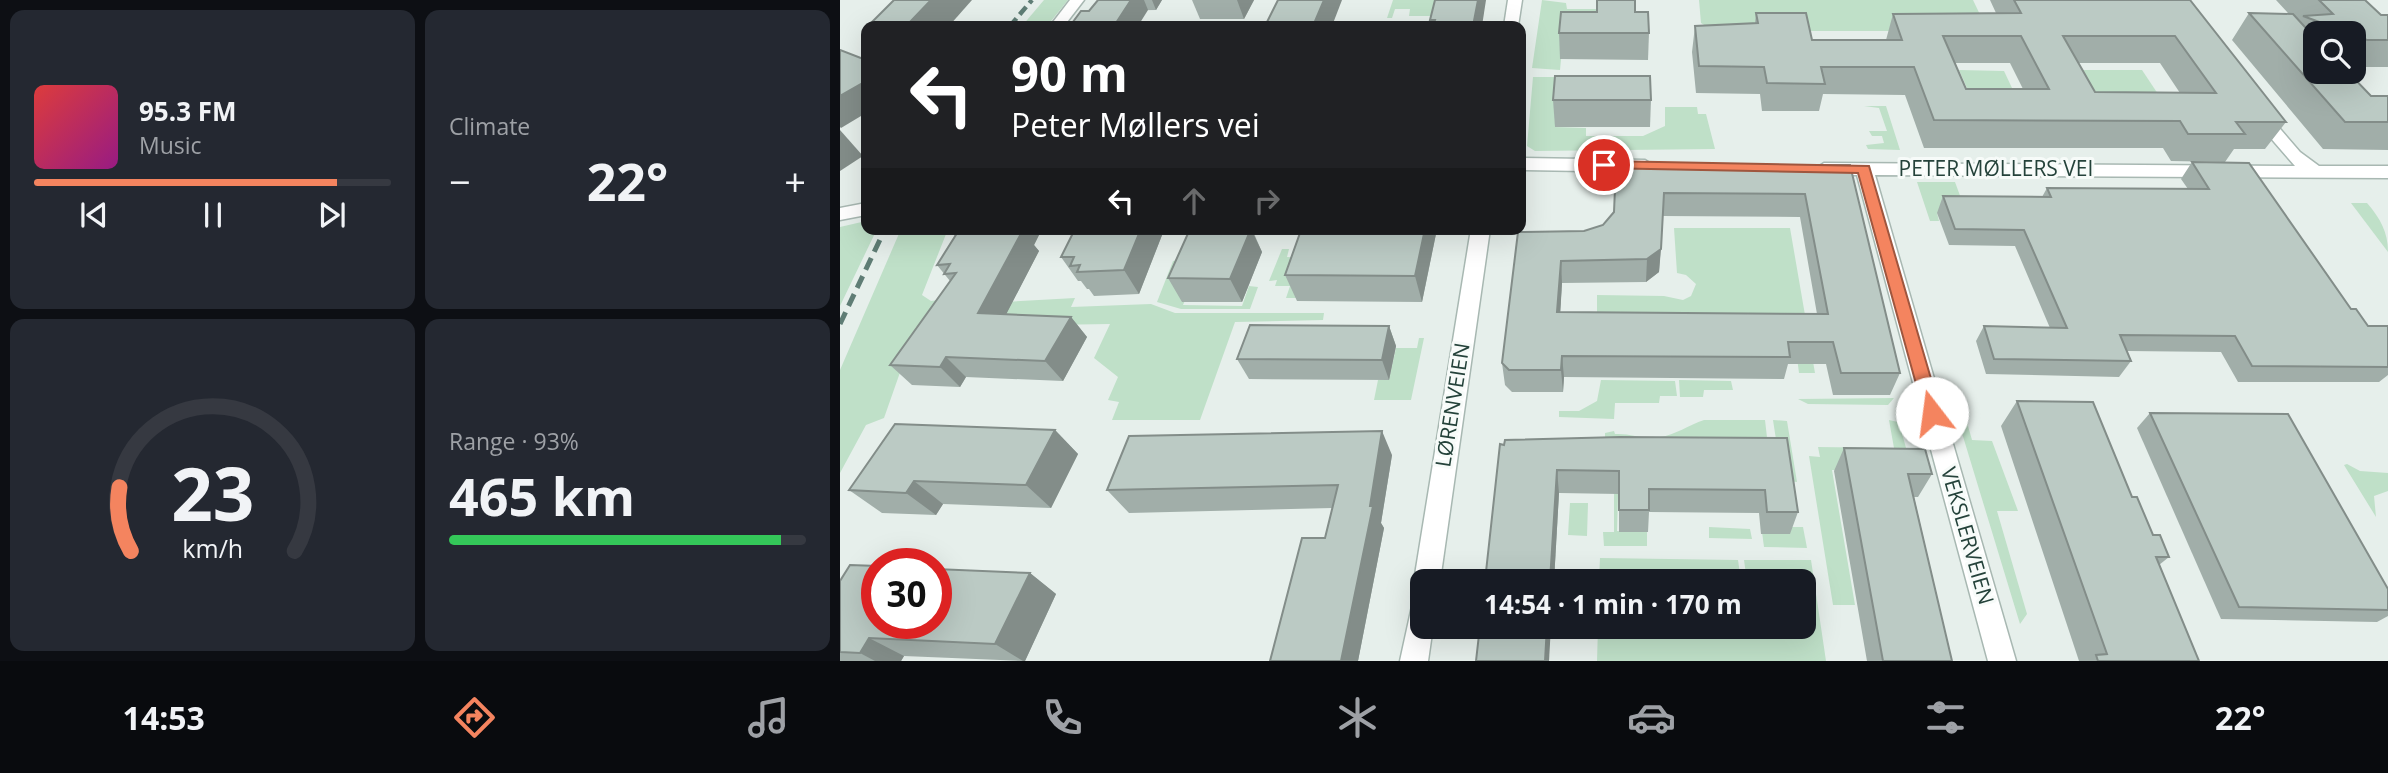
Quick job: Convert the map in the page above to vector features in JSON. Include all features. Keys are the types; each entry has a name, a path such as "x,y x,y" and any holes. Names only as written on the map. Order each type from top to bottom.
{"street":[{"path":"1061,21 1077,0"},
{"path":"1512,21 1515,0"},
{"path":"2247,103 2294,156 2314,171"},
{"path":"1526,164 1667,166"},
{"name":"PETER MØLLERS VEI","path":"1804,168 2388,172"},
{"name":"VEKSLERVEIEN","path":"1864,169 2002,661"},
{"path":"840,214 861,210"},
{"name":"LØRENVEIEN","path":"1429,569 1480,235"},
{"path":"1414,661 1418,639"}],"green space":[{"path":"1044,0 1068,0 1051,21 1026,21"},
{"path":"1393,0 1437,0 1432,16 1409,16 1410,9 1395,9 1392,18 1387,18"},
{"path":"1542,0 1566,3 1567,9 1598,9 1597,38 1563,38 1560,70 1532,68"},
{"path":"1699,0 1973,0 1984,23 1982,31 1714,31 1701,23"},
{"path":"1959,70 2004,71 2020,105 1974,104"},
{"path":"2068,70 2142,70 2164,103 2087,103"},
{"path":"1533,77 1560,77 1555,127 1586,128 1586,136 1643,136 1665,126 1665,107 1697,107 1698,114 1706,114 1715,149 1535,151 1527,146"},
{"path":"1864,106 1886,106 1900,150 1868,149 1866,145 1884,143 1882,136 1872,136 1869,131 1887,131 1879,108"},
{"path":"1917,182 1955,182 1966,212 1937,213 1939,221 1930,221"},
{"path":"2351,203 2367,203 2372,209 2385,232 2388,252"},
{"path":"861,222 861,235 874,235 840,306 840,227"},
{"path":"1674,228 1790,228 1815,373 1799,373 1793,327 1597,325 1597,295 1664,296 1683,300 1691,296 1696,284 1686,275 1677,273"},
{"path":"898,235 946,235 922,295 931,301 946,299 969,304 1075,298 1071,307 1151,304 1175,313 1324,313 1323,320 1235,322 1200,420 1112,420 1119,402 1108,400 1118,377 1094,358 1110,324 916,327 884,418 866,425 840,473 840,370"},
{"path":"1282,249 1289,249 1287,257 1311,258 1298,298 1286,298 1290,286 1275,286 1277,280 1269,281"},
{"path":"1204,255 1183,305 1242,306 1249,286 1258,287 1250,309 1181,309 1157,302 1173,261"},
{"path":"1419,338 1424,338 1411,400 1374,400 1378,380 1389,379 1396,348 1417,348"},
{"path":"1601,380 1675,381 1677,396 1660,396 1659,403 1615,403 1614,419 1559,417 1559,411 1579,411 1597,401"},
{"path":"1679,380 1731,381 1733,390 1704,390 1703,397 1680,397"},
{"path":"1951,397 1960,398 1972,440 1992,441 2018,511 1997,511 2027,614 2020,624"},
{"path":"1894,398 1888,405 1808,404 1798,399"},
{"path":"1704,420 1765,420 1768,446 1777,446 1773,420 1787,421 1797,482 1619,461 1617,531 1647,532 1647,546 1604,546 1603,532 1614,532 1614,481 1604,481 1605,433 1614,431 1615,434 1660,437"},
{"path":"1889,420 1898,422 1900,426 1912,470 1832,470 1855,605 1833,605 1809,456 1820,457 1818,447 1894,448"},
{"path":"2344,465 2360,471 2388,473 2388,491 2374,496 2376,517"},
{"path":"1570,503 1588,503 1587,536 1568,535"},
{"path":"1709,527 1750,529 1752,539 1709,538"},
{"path":"1803,527 1807,548 1764,547 1762,532"},
{"path":"1600,558 1738,560 1739,569 1600,569"},
{"path":"1744,560 1811,560 1812,569 1745,569"},
{"path":"1816,594 1826,661 1597,661 1598,639 1816,639"}],"building":[{"path":"894,0 931,0 911,21 873,21"},
{"path":"1098,0 1131,0 1117,21 1074,21 1081,11 1089,11"},
{"path":"1278,0 1324,0 1315,21 1268,21"},
{"path":"1435,0 1478,0 1474,21 1430,20"},
{"path":"1597,0 1635,0 1635,12 1648,12 1649,33 1559,33 1561,12 1597,12"},
{"path":"2014,0 2190,0 2286,122 2236,122 2245,134 2188,134 2180,121 1934,120 1914,67 1821,67 1825,84 1767,83 1764,67 1699,66 1695,26 1758,23 1756,13 1806,13 1812,40 1902,40 1893,14 2021,13","holes":["1943,36 2021,36 2049,89 1966,89","2063,36 2175,36 2216,93 2095,92"]},
{"path":"2319,0 2365,0 2381,15 2388,15 2388,40 2366,40 2366,21 2317,21 2303,16 2333,14"},
{"path":"2249,13 2293,14 2303,25 2303,74"},
{"path":"840,50 861,58 861,84 840,96"},
{"path":"1555,76 1650,76 1651,100 1553,100"},
{"path":"2312,84 2360,84 2371,96 2388,96 2388,122 2345,122"},
{"path":"2192,162 2249,163 2351,309 2356,309 2368,326 2388,326 2388,367 2252,366 2235,336 2120,335 2131,361 1994,359 1984,326 2067,328 2024,230 1955,229 1943,196 2051,197 2047,188 2209,189"},
{"path":"1616,165 1850,165 1900,373 1841,373 1833,342 1788,342 1790,357 1562,356 1561,370 1509,370 1502,363 1518,235 1526,235 1526,232 1584,231 1603,225 1614,212","holes":["1664,193 1805,194 1828,314 1557,312 1561,261 1647,259 1661,249"]},
{"path":"956,235 1020,235 978,313 1071,317 1045,361 946,357 940,367 890,365 956,273 944,274 950,264 937,265"},
{"path":"1072,235 1139,235 1124,270 1077,272 1080,265 1070,266 1074,257 1061,257"},
{"path":"1187,235 1248,235 1230,279 1168,278"},
{"path":"1299,235 1424,235 1415,276 1285,275"},
{"path":"1250,325 1389,326 1382,360 1237,359"},
{"path":"2017,401 2093,402 2132,497 2137,497 2153,535 2160,535 2169,557 2156,557 2199,661 2098,661 2096,655 2107,654"},
{"path":"2150,413 2288,414 2388,589 2388,610 2239,607"},
{"path":"895,424 1055,430 1026,485 914,481 906,493 849,490"},
{"path":"1382,431 1370,506 1373,506 1341,661 1270,661 1302,538 1325,538 1338,485 1107,490 1129,436"},
{"path":"1620,437 1787,438 1798,512 1767,512 1765,490 1649,489 1649,510 1619,510 1619,471 1557,470 1551,569 1486,569 1500,444 1504,445 1505,440"},
{"path":"1844,448 1925,449 1932,474 1908,474 1952,661 1883,661"},
{"path":"850,565 861,565 861,639 868,639 860,653 840,652 840,581"},
{"path":"952,570 1030,573 995,644 890,639 952,639"},
{"path":"1479,639 1546,639 1545,661 1476,661"}],"railway":[{"path":"1014,21 1032,0"},
{"path":"840,324 882,235"}],"route":[{"path":"1604,165 1864,169 1932,413"}]}
